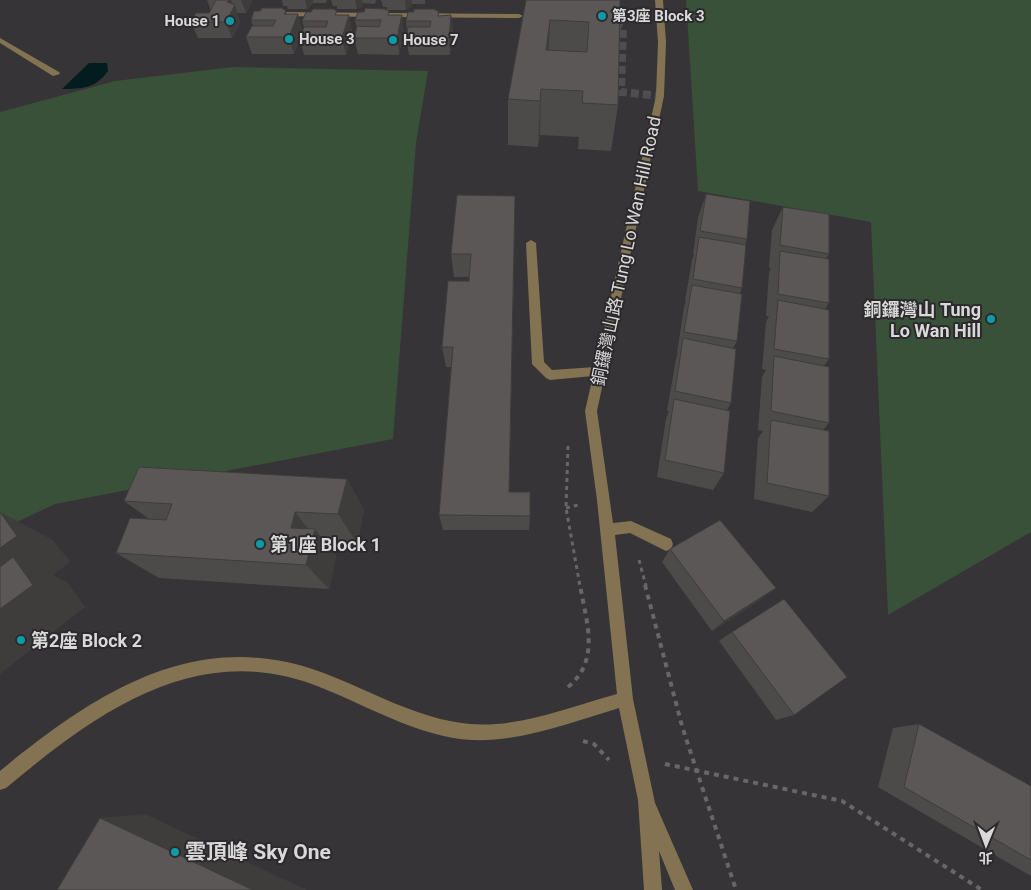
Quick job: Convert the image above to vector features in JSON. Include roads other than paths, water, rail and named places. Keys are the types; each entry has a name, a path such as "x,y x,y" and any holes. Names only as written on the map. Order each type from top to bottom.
{"street":[{"name":"銅鑼灣山路 Tung Lo Wan Hill Road","path":"653,890 646,800 624,699 604,500 591,412 598,371 660,96 662,42 659,0"},
{"path":"265,14 519,16"},
{"path":"0,40 56,74"},
{"path":"532,243 538,364 550,375 598,371"},
{"path":"606,530 631,527 666,544"},
{"path":"0,782 49,742 111,699 142,684 176,672 207,666 236,664 295,670 419,722 470,732 500,732 624,699"},
{"name":"銅鑼灣山路 Tung Lo Wan Hill Road","path":"646,800 684,890"}],"water":[{"path":"89,63 107,63 108,71 99,81 88,86 76,89 62,89"}],"tunnel":[{"path":"604,18 623,27 621,92 660,96"}],"place":[{"name":"第3座 Block 3","path":"602,16"},
{"name":"House 1","path":"230,21"},
{"name":"House 3","path":"289,39"},
{"name":"House 7","path":"393,40"},
{"name":"銅鑼灣山 Tung Lo Wan Hill","path":"991,319"},
{"name":"第1座 Block 1","path":"260,544"},
{"name":"第2座 Block 2","path":"21,640"},
{"name":"雲頂峰 Sky One","path":"175,852"}]}
